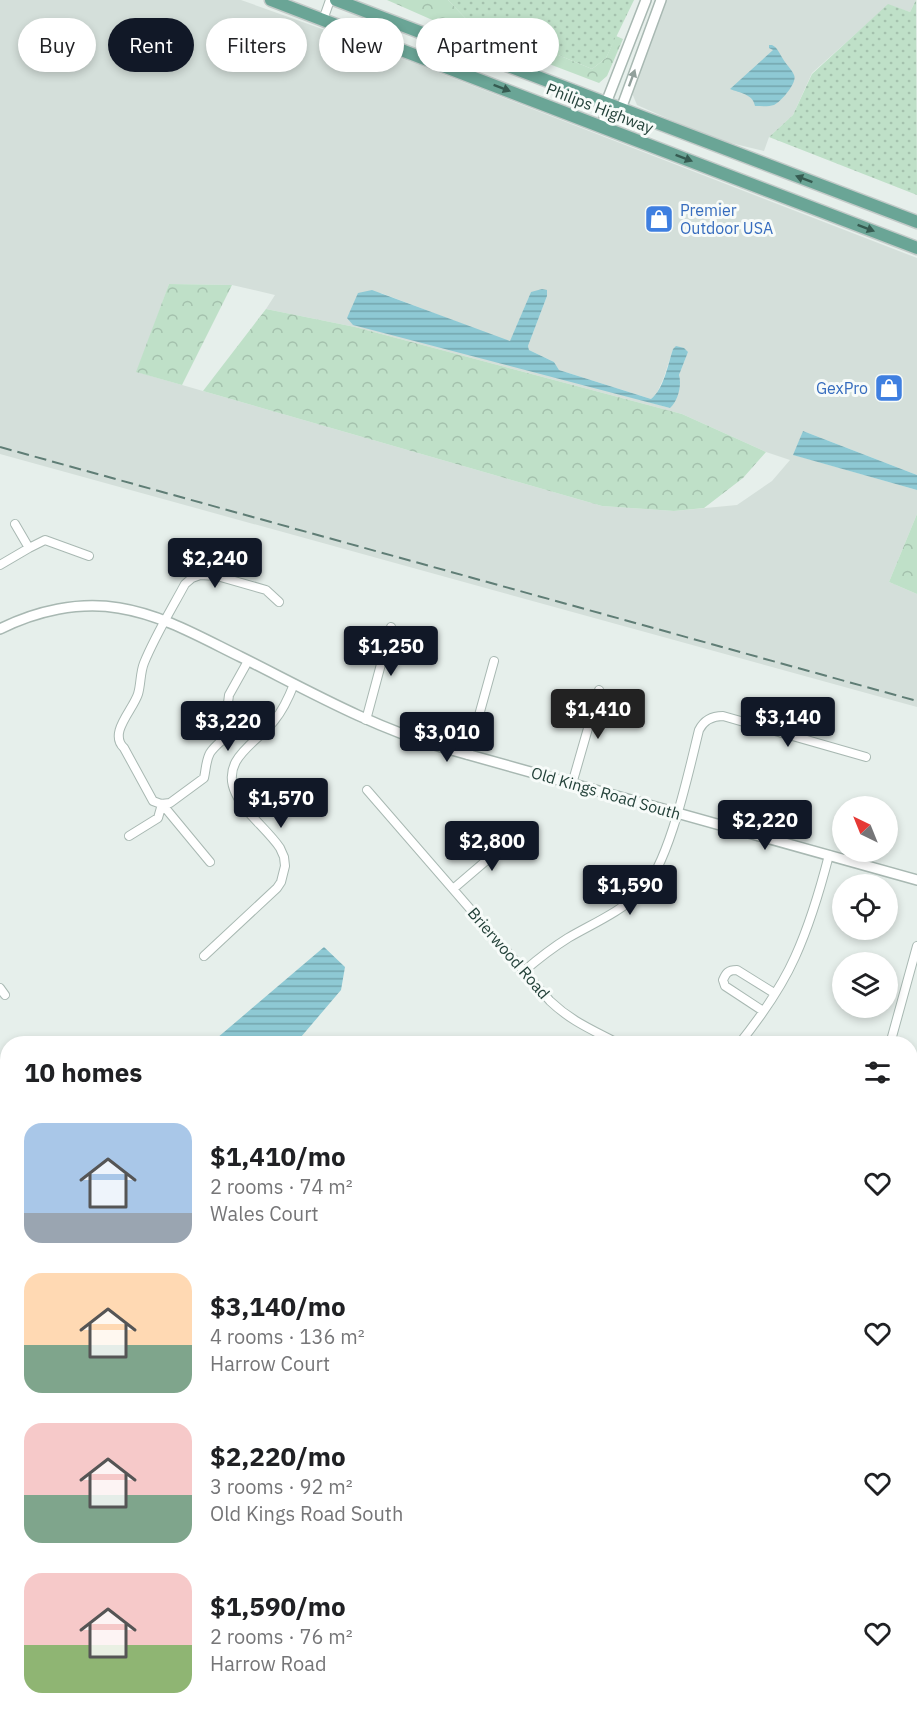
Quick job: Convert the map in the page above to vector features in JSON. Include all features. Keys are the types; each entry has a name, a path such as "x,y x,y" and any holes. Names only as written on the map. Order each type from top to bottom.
{"main road":[{"name":"Philips Highway","path":"271,0 319,18"},
{"name":"Philips Highway","path":"336,0 917,222"},
{"name":"Philips Highway","path":"404,51 917,248"},
{"path":"746,182 754,160"}],"street":[{"path":"324,18 330,0"},
{"path":"603,127 606,103 646,0"},
{"path":"603,127 621,109 661,0"},
{"path":"15,524 29,548"},
{"path":"0,565 45,540 89,556"},
{"path":"248,661 228,703 234,726 232,731 211,751 207,759 204,778 170,803 162,804 153,801 119,740 119,730 138,694 144,663 185,584 192,578 200,576 217,576 266,590 279,602"},
{"name":"Old Kings Road South","path":"0,629 29,617 69,607 119,608 142,613 165,620 366,720 405,735 468,755 917,880"},
{"path":"366,720 392,627"},
{"path":"468,755 494,662"},
{"path":"204,956 276,888 284,872 284,857 280,848 240,801 234,789 232,772 242,753 273,723 294,684"},
{"path":"572,784 599,690"},
{"path":"524,971 550,950 606,917 641,892 652,880 663,858 699,730 710,718 723,716 866,757"},
{"name":"Brierwood Road","path":"367,790 561,1012 602,1036"},
{"path":"129,836 158,818 162,804"},
{"path":"162,804 210,862"},
{"path":"453,889 509,840 524,838"},
{"path":"745,1036 794,960 808,925 829,855"},
{"path":"892,1036 917,946"},
{"path":"763,1011 725,986 723,980 725,974 731,970 737,970 774,993"}],"shaded area":[{"path":"0,0 241,0 291,18 206,18 206,72 307,72 307,24 319,28 319,72 404,72 404,59 416,64 416,72 437,72 917,258 917,475 803,431 794,455 917,490 917,514 889,582 917,594 917,707 0,454","holes":["169,284 232,285 275,295 266,309 355,327 682,414 766,452 790,460 772,481 737,505 674,511 602,506 137,372","531,292 547,296 528,346 529,350 554,362 559,370 651,399 656,395 664,377 673,349 688,352 670,408 347,318 364,293 381,293 510,342"]},
{"path":"667,0 916,0 910,12 888,5 812,73 793,115 769,137 764,151 714,139 637,105 632,88"}],"green space":[{"path":"387,0 448,0 465,18 428,18"},
{"path":"448,0 634,0 606,58 592,69 559,55 559,18 465,18"},
{"path":"916,0 917,195 769,137 793,115 812,74 888,4 910,12"},
{"path":"616,36 623,39 607,76 599,83 559,68 559,55 592,69 606,58"},
{"path":"169,284 232,285 182,385 136,372"},
{"path":"266,309 355,327 682,414 766,452 743,478 704,508 674,511 602,506 203,391"},
{"path":"917,514 917,594 889,582"}],"water":[{"path":"769,45 777,49 795,78 788,92 777,103 769,106 755,106 749,96 730,89 773,50 769,48"},
{"path":"372,290 510,341 531,292 547,290 547,296 528,346 529,350 554,362 559,370 651,399 662,383 673,349 676,346 684,348 688,352 679,375 679,393 673,405 670,408 353,325 347,318 358,293"},
{"path":"803,431 917,475 917,490 793,455"},
{"path":"324,947 345,967 341,990 302,1036 219,1036"}],"railway":[{"path":"0,447 917,701"}],"place":[{"name":"Premier Outdoor USA","path":"659,219"},
{"name":"GexPro","path":"889,388"}]}
